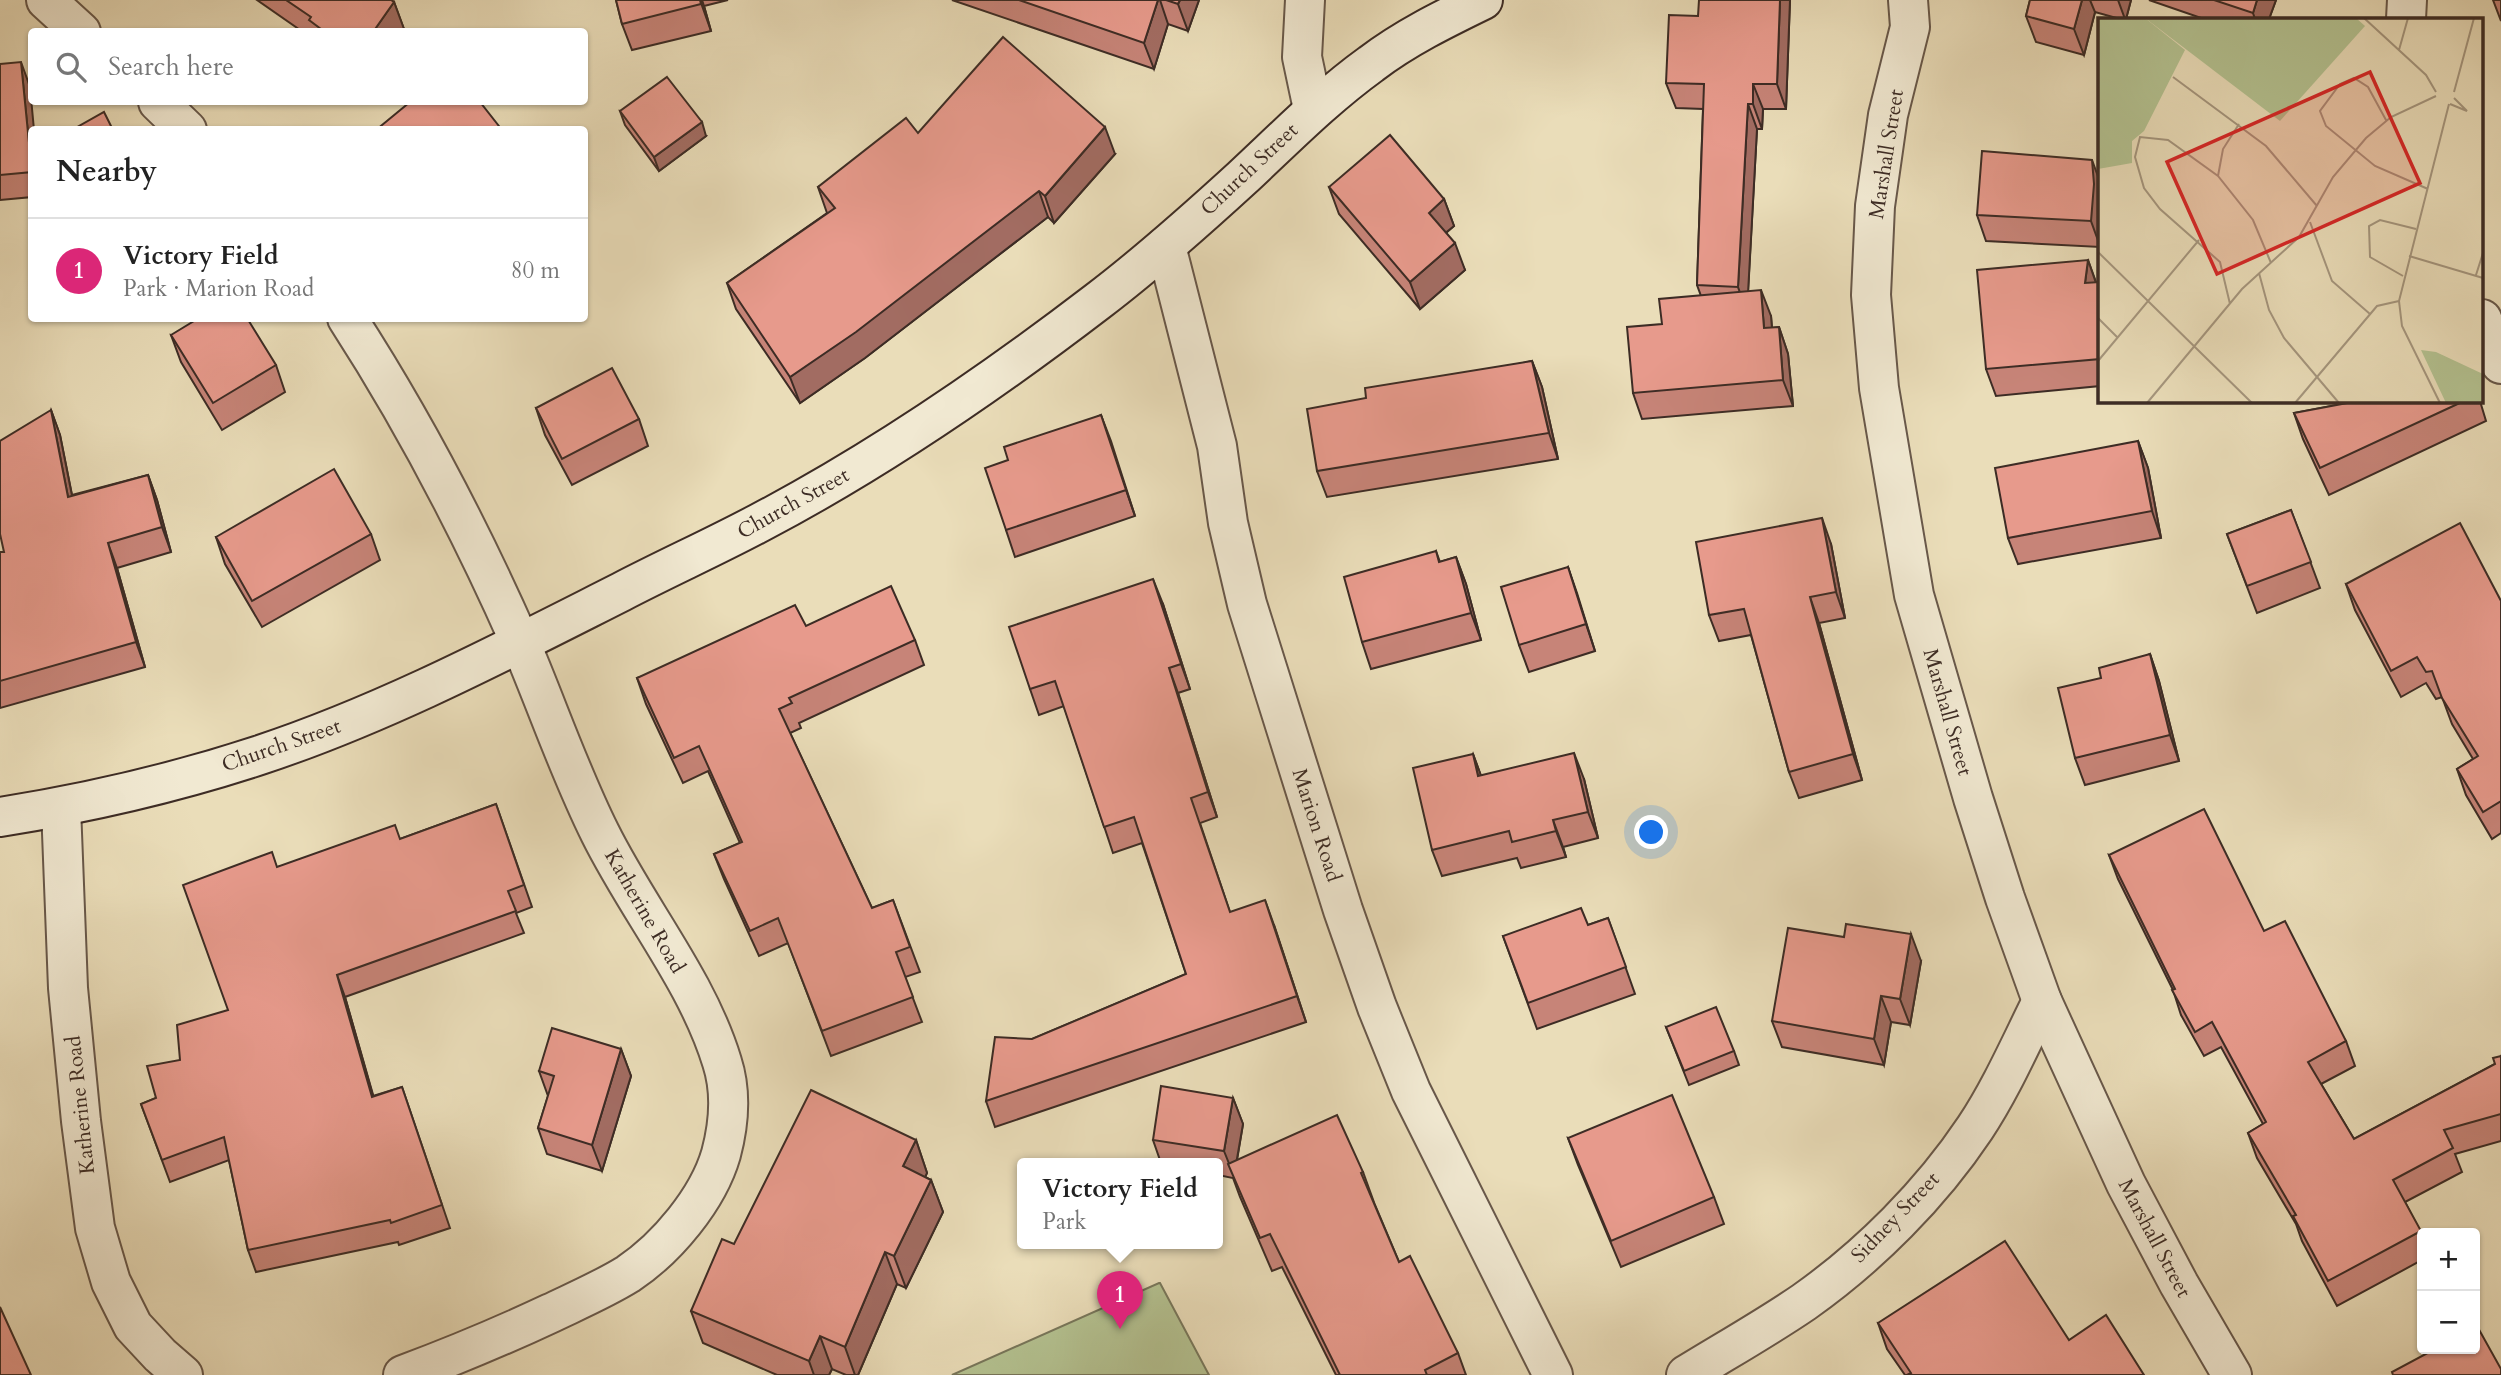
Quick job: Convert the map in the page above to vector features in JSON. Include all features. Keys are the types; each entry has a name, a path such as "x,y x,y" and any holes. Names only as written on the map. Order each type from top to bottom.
{"street":[{"path":"46,0 77,28"},
{"path":"1305,0 1303,57 1313,109"},
{"name":"Church Street","path":"0,817 61,807 163,783 260,755 350,720 520,643 760,523 860,466 1032,351 1166,246 1313,109 1384,54 1426,28 1483,0"},
{"name":"Marshall Street","path":"1908,0 1910,27 1888,115 1874,206 1871,295 1879,388 1914,595 1973,798 2042,1001 2126,1184 2179,1284 2232,1375"},
{"path":"2406,18 2407,0"},
{"path":"161,105 183,126"},
{"name":"Marion Road","path":"1166,246 1217,446 1228,523 1247,604 1343,910 1377,1007 1411,1091 1553,1375"},
{"name":"Katherine Road","path":"350,322 390,384 437,468 520,643 578,787 601,836 708,1020 724,1066 730,1111 720,1157 699,1200 670,1239 628,1273 573,1303 469,1351 403,1375"},
{"path":"2484,324 2501,364"},
{"name":"Katherine Road","path":"61,807 68,988 95,1228 111,1282 133,1326 183,1375"},
{"name":"Sidney Street","path":"1686,1375 1804,1301 1868,1250 1924,1193 1975,1128 2042,1001"}],"green space":[{"path":"1159,1283 1209,1375 952,1375"}],"building":[{"path":"286,0 394,2 376,28 320,28 309,20 311,17"},
{"path":"616,0 700,0 701,4 622,24"},
{"path":"1019,0 1158,0 1144,43"},
{"path":"1699,0 1780,0 1777,84 1753,84 1753,104 1748,104 1738,287 1697,285 1704,84 1666,83 1669,15 1698,16"},
{"path":"2030,0 2082,0 2074,29 2026,16"},
{"path":"2214,0 2257,0 2253,13"},
{"path":"1003,37 1105,127 1045,196 1039,191 856,332 790,377 727,283 835,208 818,187 906,118 918,133"},
{"path":"21,62 28,133 28,172 0,175 0,64"},
{"path":"667,77 702,122 654,157 620,111"},
{"path":"406,105 482,105 499,126 381,126"},
{"path":"104,112 111,126 79,126"},
{"path":"1390,135 1444,199 1429,213 1455,243 1410,282 1329,187"},
{"path":"1982,151 2092,160 2094,184 2091,221 1977,215"},
{"path":"2088,260 2085,283 2098,282 2098,359 1986,369 1977,270"},
{"path":"1761,290 1764,328 1779,327 1783,380 1633,393 1627,327 1662,324 1659,299"},
{"path":"192,322 249,322 276,365 213,403 171,335"},
{"path":"1532,361 1549,433 1317,471 1307,409 1366,398 1365,388"},
{"path":"612,368 639,419 562,459 536,408"},
{"path":"2353,402 2462,402 2320,468 2294,413"},
{"path":"51,410 68,497 148,475 162,527 108,543 136,642 0,681 0,552 4,552 0,534 0,441"},
{"path":"1101,415 1126,490 1006,530 985,468 1008,460 1004,447"},
{"path":"2138,441 2152,511 2008,538 1995,468"},
{"path":"334,469 371,534 252,601 216,537"},
{"path":"2291,510 2311,562 2247,586 2227,534"},
{"path":"1822,518 1836,592 1810,597 1853,754 1789,772 1744,609 1709,615 1696,542"},
{"path":"2460,523 2501,601 2501,801 2483,812 2457,769 2478,756 2442,698 2432,671 2426,672 2417,657 2391,671 2346,584"},
{"path":"1436,551 1439,562 1456,557 1471,613 1362,642 1344,577"},
{"path":"1568,567 1586,624 1519,645 1501,587"},
{"path":"1153,579 1181,664 1169,668 1208,792 1191,798 1230,912 1265,900 1297,996 986,1101 995,1037 1032,1039 1186,974 1134,817 1104,827 1055,681 1030,689 1009,627"},
{"path":"891,586 915,640 789,698 792,703 779,709 872,908 893,900 910,947 896,952 913,997 822,1031 778,918 750,931 714,854 742,842 699,746 674,758 637,678 795,605 806,626"},
{"path":"2150,654 2170,735 2075,758 2058,688 2101,678 2099,668"},
{"path":"1574,753 1588,812 1553,820 1556,831 1512,842 1509,831 1432,850 1413,768 1473,754 1478,776"},
{"path":"496,804 524,885 508,891 516,911 337,975 372,1097 402,1087 442,1205 391,1223 390,1220 248,1250 224,1137 162,1160 141,1104 156,1098 147,1066 180,1060 177,1025 228,1010 183,885 272,852 277,867 395,825 400,839"},
{"path":"2204,809 2264,931 2285,921 2346,1041 2308,1062 2354,1139 2495,1064 2493,1058 2501,1056 2501,1114 2444,1130 2453,1148 2393,1180 2419,1228 2417,1228 2417,1233 2328,1281 2293,1216 2296,1215 2248,1133 2266,1122 2212,1022 2195,1032 2172,990 2175,989 2109,855"},
{"path":"1581,908 1588,925 1608,918 1626,967 1528,1003 1503,936"},
{"path":"1846,924 1911,934 1900,999 1881,996 1874,1039 1772,1021 1788,928 1844,937"},
{"path":"1716,1007 1734,1051 1684,1071 1666,1027"},
{"path":"552,1028 621,1049 592,1145 538,1128 554,1076 539,1071"},
{"path":"1161,1086 1233,1098 1224,1151 1153,1140"},
{"path":"811,1090 916,1140 903,1166 931,1180 894,1256 885,1252 845,1347 820,1336 809,1361 691,1311 722,1239 734,1244"},
{"path":"1672,1095 1714,1197 1611,1241 1568,1138"},
{"path":"1337,1115 1399,1262 1410,1256 1458,1353 1425,1370 1427,1375 1340,1375 1270,1234 1260,1238 1228,1164"},
{"path":"2005,1241 2069,1340 2106,1315 2144,1375 1907,1375 1911,1373 1878,1323"},
{"path":"0,1307 31,1375 0,1375"},
{"path":"2480,1331 2501,1369 2501,1375 2393,1375 2392,1372 2426,1354 2480,1354"}],"place":[{"name":"Victory Field","path":"1120,1329"}]}
